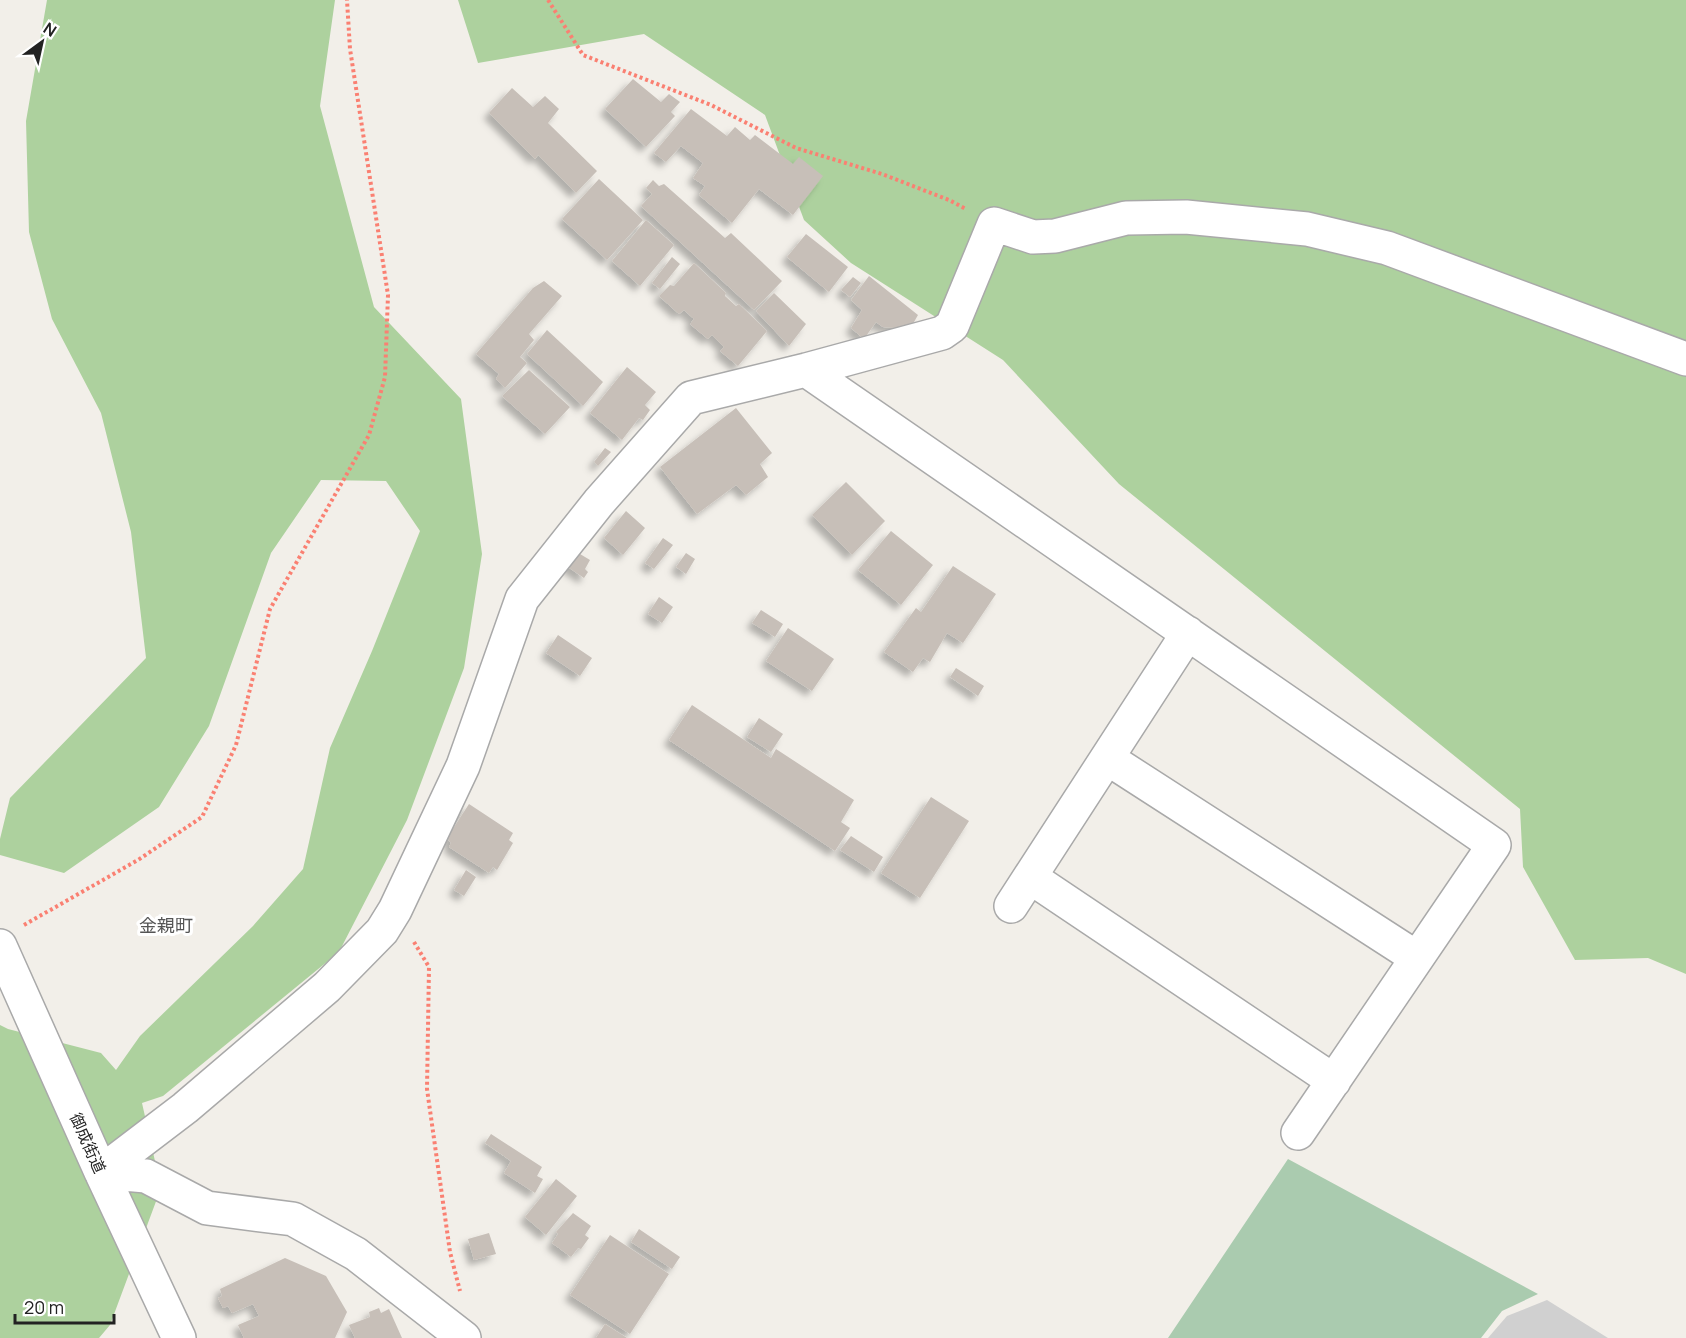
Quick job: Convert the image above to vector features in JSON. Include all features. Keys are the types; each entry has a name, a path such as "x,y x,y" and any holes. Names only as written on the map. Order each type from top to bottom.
{"street":[{"path":"101,1172 185,1108 327,987 382,931 395,910 463,766 522,599 599,502 691,398 942,333 952,326 994,224 1033,237 1055,236 1126,218 1186,217 1307,229 1387,248 1686,359"},
{"path":"806,370 1494,845 1298,1133"},
{"path":"1011,906 1188,633"},
{"path":"1107,758 1417,958"},
{"path":"1030,877 1334,1081"},
{"name":"御成街道","path":"10,937 101,1172 178,1338"},
{"path":"101,1172 146,1176 207,1208 293,1219 356,1254 464,1338"}],"path":[{"path":"10,937 138,860 202,818 236,745 270,609 369,435 385,377 388,296 350,49 347,0"},
{"path":"548,0 584,55 711,105 795,148 882,174 949,200 994,224"},
{"path":"395,910 429,967 428,1089 450,1252 461,1295"}],"shaded area":[{"path":"1547,1300 1608,1338 1488,1338 1507,1316"}],"green space":[{"path":"47,0 335,0 320,106 374,307 461,399 482,554 464,668 407,820 339,952 163,1096 142,1103 161,1188 110,1325 99,1338 0,1338 0,1025 101,1053 116,1070 140,1036 253,926 303,869 330,748 420,531 386,481 321,480 271,553 209,726 159,807 64,873 0,855 0,839 10,798 146,658 131,532 101,413 52,319 29,232 26,121"},
{"path":"458,0 1686,0 1686,974 1648,958 1575,960 1523,867 1520,809 1119,484 1003,360 851,263 804,220 765,115 644,34 478,63"},
{"path":"1288,1159 1538,1294 1502,1311 1481,1338 1168,1338"}],"building":[{"path":"633,79 661,102 669,94 680,102 671,112 675,116 646,147 605,109"},
{"path":"512,88 533,107 545,96 559,109 548,123 597,171 576,193 538,155 535,159 489,113"},
{"path":"691,109 727,136 735,127 750,140 755,135 793,164 799,157 823,176 793,215 759,189 732,223 699,195 705,186 693,178 703,163 681,146 666,162 654,153"},
{"path":"599,179 643,220 607,260 562,219"},
{"path":"653,180 659,186 664,184 725,238 731,233 782,281 754,310 641,206 652,194 646,188"},
{"path":"646,220 674,245 640,286 612,261"},
{"path":"806,234 848,267 829,292 787,257"},
{"path":"672,257 680,264 660,289 652,283"},
{"path":"694,263 726,293 725,296 736,306 739,304 767,331 738,366 720,351 724,347 712,335 708,339 690,324 694,319 684,310 679,314 659,296 670,285 674,286"},
{"path":"869,276 918,315 910,329 883,327 876,322 864,339 851,328 862,310 851,300"},
{"path":"853,277 861,283 850,297 841,290"},
{"path":"544,281 562,296 529,334 534,340 520,357 527,363 505,388 496,379 499,374 476,354 533,288"},
{"path":"774,293 806,324 789,346 756,311"},
{"path":"547,330 603,382 583,406 527,354"},
{"path":"627,367 656,392 645,405 650,410 643,420 639,418 622,440 590,413"},
{"path":"529,370 570,407 545,434 502,396"},
{"path":"736,408 772,453 760,464 768,477 746,495 736,485 697,514 660,467"},
{"path":"605,448 611,452 598,466 594,462"},
{"path":"846,482 885,521 852,555 812,515"},
{"path":"626,511 645,528 623,555 604,538"},
{"path":"891,531 933,565 901,605 858,570"},
{"path":"663,538 673,545 654,569 645,563"},
{"path":"575,551 590,560 585,569 588,572 584,578 565,565"},
{"path":"686,553 695,559 686,574 676,567"},
{"path":"953,566 996,594 963,643 947,633 930,662 923,658 913,672 884,652 916,608 921,612"},
{"path":"659,597 673,607 662,623 648,614"},
{"path":"761,610 783,624 775,637 752,623"},
{"path":"788,628 834,659 812,691 766,661"},
{"path":"558,635 592,658 580,676 546,653"},
{"path":"956,668 984,686 978,696 950,677"},
{"path":"692,705 771,758 776,749 854,800 841,822 850,828 835,851 669,740"},
{"path":"759,718 783,734 771,752 747,737"},
{"path":"931,797 969,821 920,898 881,873"},
{"path":"469,804 513,833 509,840 513,843 497,870 493,867 489,873 449,847 451,843 447,838"},
{"path":"851,836 883,857 874,872 840,850"},
{"path":"466,870 476,877 464,896 454,890"},
{"path":"491,1134 542,1167 537,1176 543,1179 535,1193 504,1173 511,1161 485,1143"},
{"path":"556,1179 577,1196 546,1235 525,1217"},
{"path":"573,1213 591,1226 585,1235 589,1238 571,1257 552,1243 558,1234 556,1232"},
{"path":"639,1229 680,1257 672,1269 631,1242"},
{"path":"489,1233 496,1254 474,1260 468,1239"},
{"path":"610,1235 669,1274 630,1334 570,1295"},
{"path":"285,1258 326,1276 347,1312 335,1338 244,1338 238,1325 259,1316 253,1304 232,1313 228,1306 223,1308 218,1298 222,1296 220,1289"},
{"path":"379,1308 381,1313 389,1309 402,1338 355,1338 349,1325 370,1317 369,1312"},
{"path":"605,1324 627,1338 596,1338"}],"district":[{"name":"金親町","path":"166,925"}]}
